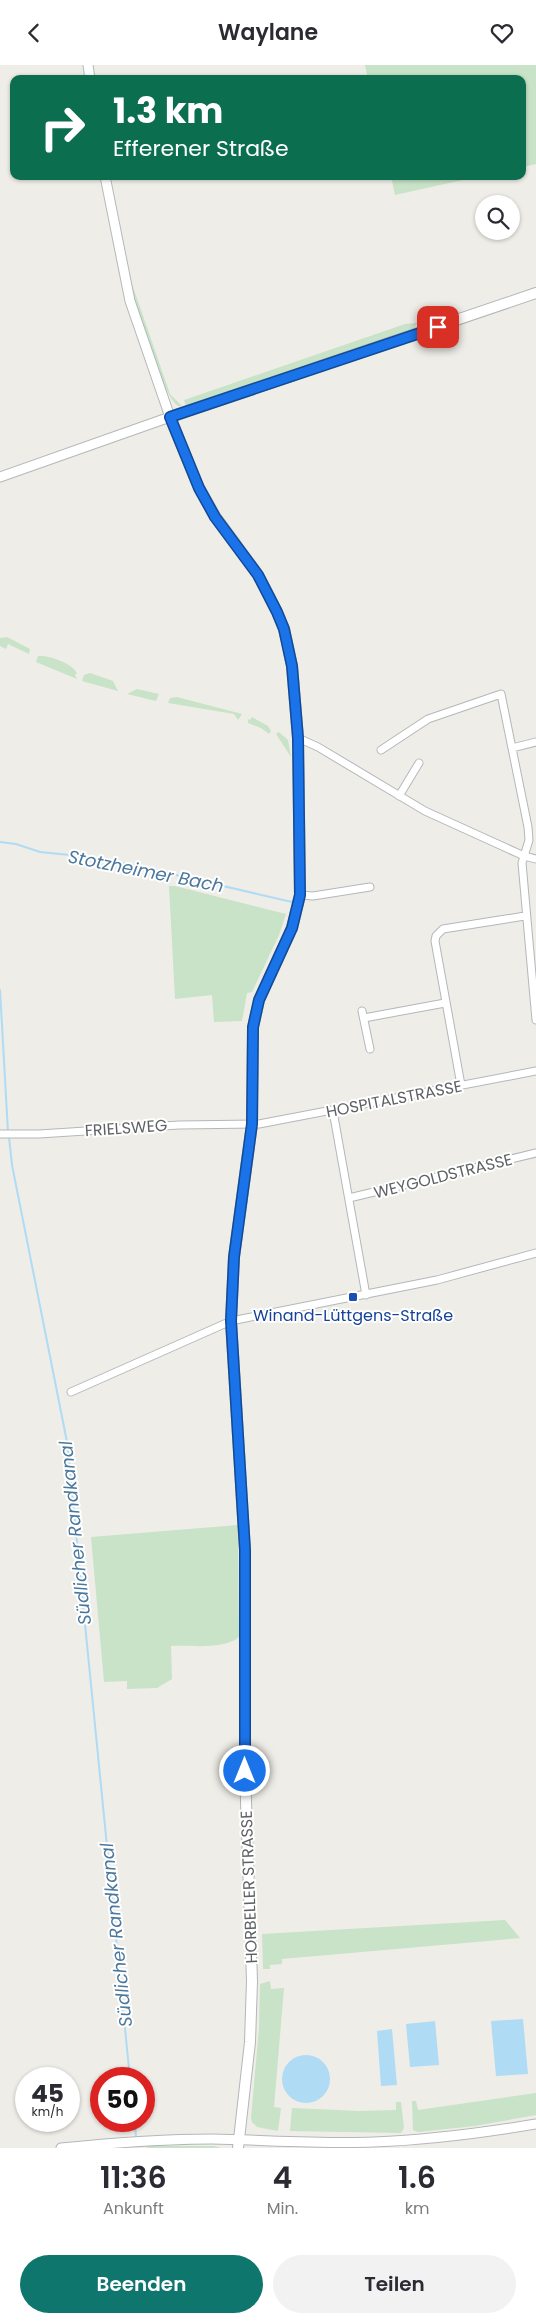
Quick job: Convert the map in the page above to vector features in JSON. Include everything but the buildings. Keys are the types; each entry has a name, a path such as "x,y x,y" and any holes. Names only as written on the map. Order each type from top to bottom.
{"main road":[{"path":"170,417 536,293"},
{"name":"HORBELLER STRASSE","path":"170,417 199,488 215,517 258,575 284,629 292,666 298,738 300,895 292,928 259,1000 253,1027 252,1124 234,1257 231,1321 245,1550 245,1771 252,1981 250,2042 238,2144"}],"street":[{"name":"HORBELLER STRASSE","path":"106,180 130,301 170,417"},
{"path":"0,477 170,417"},
{"path":"381,749 428,719 501,694 528,827 529,840 522,863 525,916 536,1020"},
{"path":"298,738 318,747 399,797 439,818 524,856 536,859"},
{"path":"512,748 536,742"},
{"path":"399,797 419,763"},
{"path":"300,895 313,896 370,887"},
{"path":"461,1085 435,941 440,931 525,916"},
{"path":"370,1049 363,1014 445,1003"},
{"name":"HOSPITALSTRASSE","path":"252,1124 333,1111 536,1071"},
{"path":"333,1111 366,1295"},
{"name":"FRIELSWEG","path":"0,1134 179,1125 252,1124"},
{"name":"WEYGOLDSTRASSE","path":"349,1198 536,1153"},
{"path":"71,1392 231,1321 437,1280 536,1253"},
{"path":"60,2148 129,2141 238,2144 408,2141 472,2135 536,2124"}],"green space":[{"path":"365,65 536,65 536,164 526,166 526,75 367,75"},
{"path":"392,180 463,180 395,195"},
{"path":"131,281 170,394 182,406 178,406 171,398 157,368 138,311"},
{"path":"417,323 412,330 335,358 186,406 184,400 405,324"},
{"path":"7,637 30,649 29,654 8,644 6,649 0,646 0,638"},
{"path":"38,656 54,658 65,663 77,673 75,675 77,679 36,662"},
{"path":"90,673 113,681 118,691 82,681 84,675"},
{"path":"137,689 159,694 156,701 127,694"},
{"path":"177,697 242,714 238,720 234,714 168,703 170,698"},
{"path":"252,717 268,726 271,731 269,734 261,728 248,723 248,719 250,720"},
{"path":"279,732 288,740 291,757 276,734"},
{"path":"169,886 286,914 279,935 252,992 247,993 242,1021 214,1022 212,995 175,999"},
{"path":"238,1525 239,1637 225,1644 171,1646 172,1679 157,1688 127,1689 127,1681 104,1682 91,1537"},
{"path":"505,1920 520,1938 282,1959 282,1964 270,1965 270,1969 263,1969 262,1934"},
{"path":"270,1981 271,1989 284,1988 274,2107 281,2108 278,2131 257,2127 251,2118 259,2028 260,1984"},
{"path":"536,2093 536,2115 475,2126 418,2132 413,2130 412,2101 416,2101 418,2110"},
{"path":"396,2102 401,2102 404,2128 401,2133 290,2131 292,2108 359,2111 396,2110"},
{"path":"147,2146 214,2146 221,2148 147,2148"}],"water":[{"path":"523,2019 528,2074 496,2076 491,2021"},
{"path":"435,2021 439,2065 410,2067 406,2024"},
{"path":"392,2029 397,2085 381,2086 377,2031"},
{"path":"306,2055 315,2057 323,2062 328,2070 330,2079 328,2088 323,2096 315,2101 306,2103 297,2101 289,2096 284,2088 282,2079 284,2070 289,2062 297,2057"}],"waterway":[{"name":"Stotzheimer Bach","path":"0,842 16,844 40,852 90,857 137,866 292,902"},
{"name":"Südlicher Randkanal","path":"0,990 8,1132"},
{"name":"Südlicher Randkanal","path":"9,1137 12,1165 67,1442 129,2067"},
{"name":"Südlicher Randkanal","path":"136,2132 136,2139"}],"place":[{"name":"Winand-Lüttgens-Straße","path":"353,1297"}],"route":[{"path":"245,1771 245,1550 231,1321 232,1289 234,1257 252,1124 253,1027 259,1000 292,928 300,895 298,738 292,666 284,629 269,594 258,575 215,517 199,488 170,417 438,327"}]}
